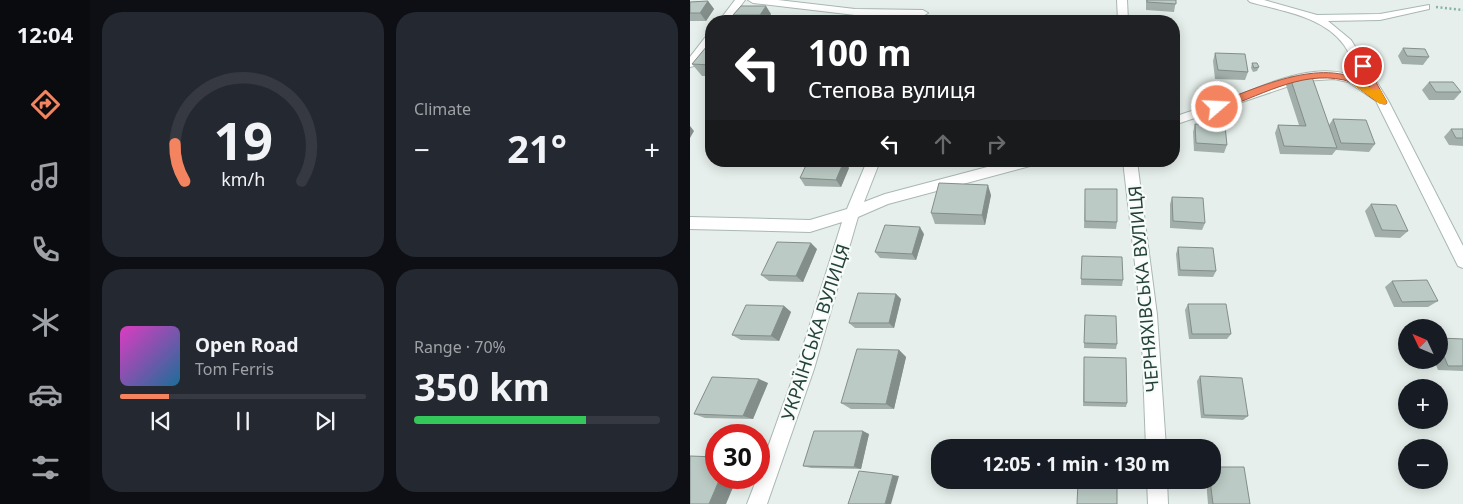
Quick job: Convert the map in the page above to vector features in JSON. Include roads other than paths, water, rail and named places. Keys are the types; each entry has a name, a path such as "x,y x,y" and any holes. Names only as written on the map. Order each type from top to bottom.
{"street":[{"path":"729,15 740,0"},
{"path":"753,0 895,15"},
{"path":"923,15 928,0"},
{"path":"1122,0 1122,15"},
{"path":"1253,0 1313,17 1331,28 1347,42 1383,102 1463,261"},
{"path":"1313,17 1380,17 1426,7"},
{"path":"690,64 705,45"},
{"path":"1180,119 1232,102 1275,84 1305,77 1327,76 1346,78 1362,85 1383,102"},
{"name":"УКРАЇНСЬКА ВУЛИЦЯ","path":"756,504 805,369 852,213 871,167"},
{"path":"690,223 810,226 852,213 886,199 1007,167"},
{"name":"ЧЕРНЯХІВСЬКА ВУЛИЦЯ","path":"1131,167 1149,315 1156,439"},
{"path":"1157,489 1158,504"}]}
